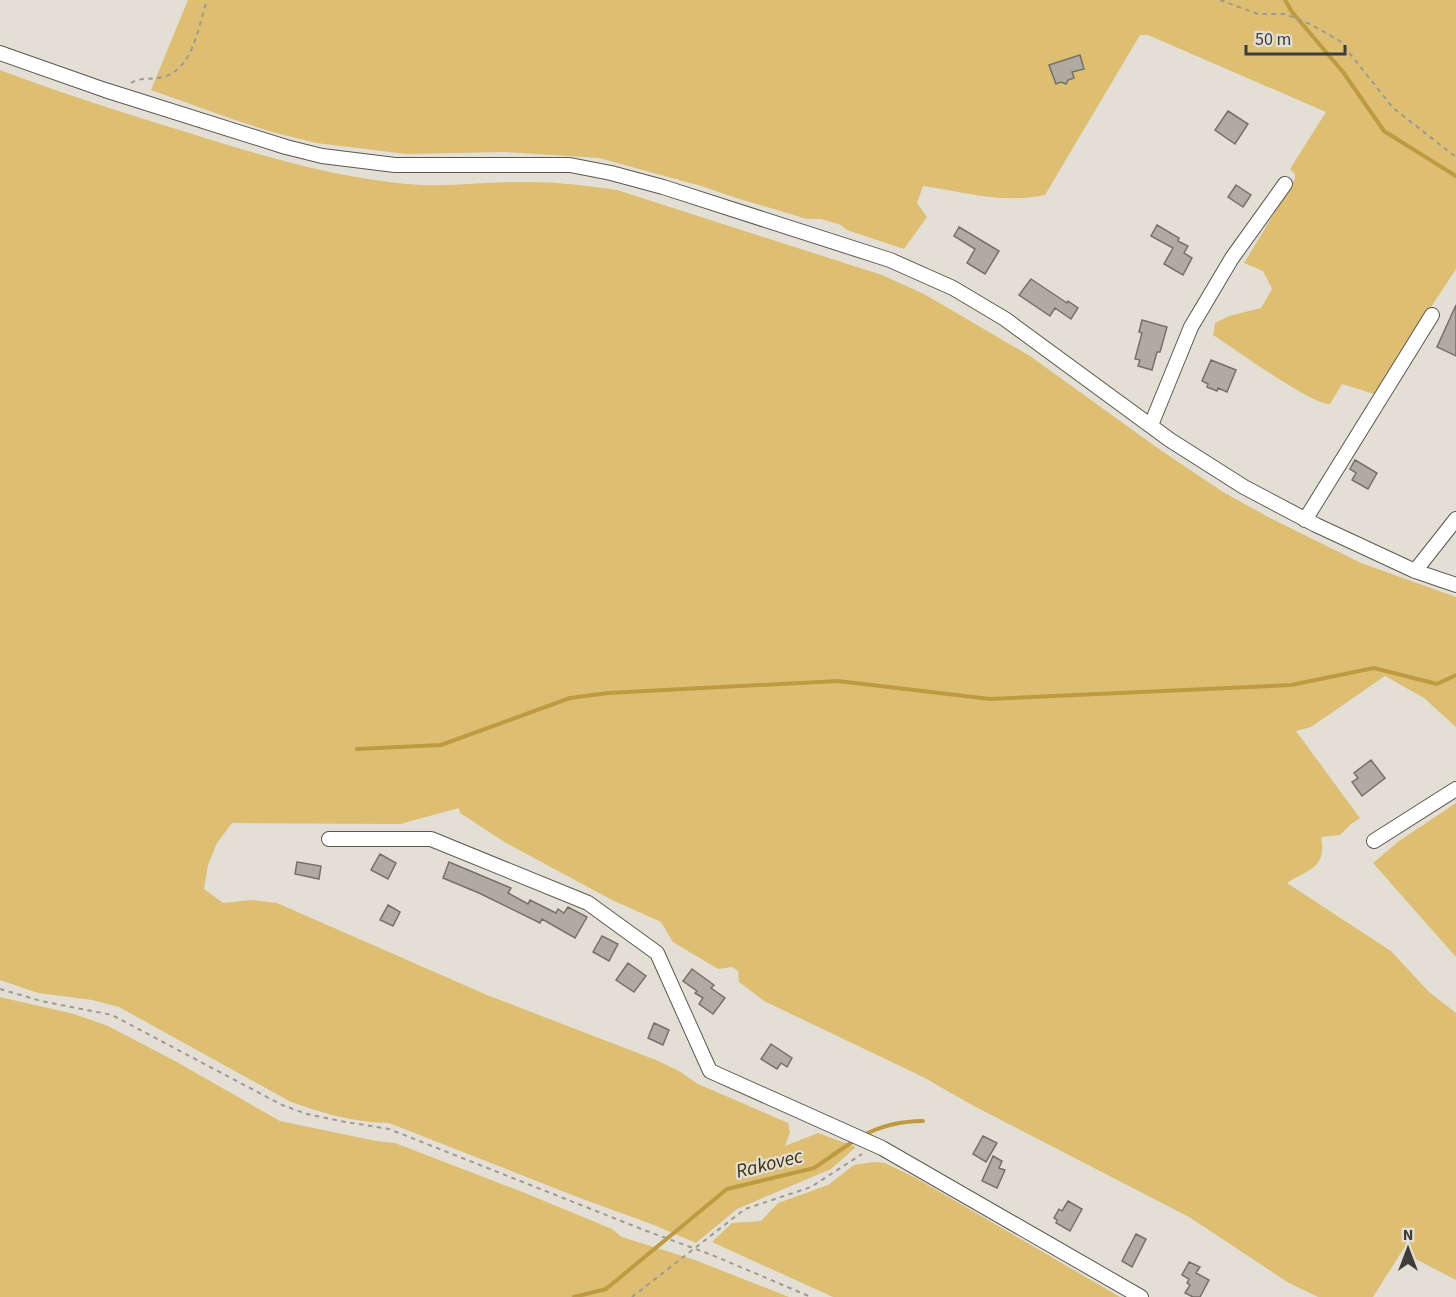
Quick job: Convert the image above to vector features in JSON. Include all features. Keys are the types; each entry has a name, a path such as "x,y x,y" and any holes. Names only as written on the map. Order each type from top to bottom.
{"street":[{"path":"0,53 122,95 286,147 338,159 395,165 570,165 633,178 890,260 953,288 1005,319 1170,440 1217,471 1305,520 1415,571 1456,585"},
{"path":"1151,425 1191,327 1232,258 1285,184"},
{"path":"1305,520 1432,315"},
{"path":"1415,571 1456,519"},
{"path":"1374,841 1456,789"},
{"path":"330,839 431,839 588,903 657,953 711,1071 882,1148 1141,1297"}],"path":[{"path":"122,95 127,86 137,80 174,73 187,60 207,0"},
{"path":"1220,0 1258,14 1285,14 1310,24 1340,41 1393,108 1456,157"},
{"path":"0,988 41,1001 112,1016 282,1105 307,1114 389,1128 811,1297"},
{"path":"632,1297 745,1209 811,1187 859,1155 882,1148"}],"shaded area":[{"path":"188,0 1456,0 1456,269 1374,394 1342,384 1330,404 1321,402 1307,396 1213,335 1215,323 1229,316 1261,308 1272,289 1263,271 1244,263 1295,179 1295,174 1290,169 1326,112 1148,35 1140,35 1045,195 998,198 923,186 917,203 927,217 904,249 821,219 807,219 701,186 599,158 505,152 407,154 316,143 232,119 151,90"},
{"path":"0,70 139,118 323,171 407,184 541,182 617,190 882,275 924,294 1030,356 1223,492 1361,563 1456,597 1456,727 1424,698 1385,676 1311,727 1296,731 1360,818 1340,835 1321,837 1322,847 1319,861 1287,883 1391,951 1429,992 1456,1013 1456,1280 1404,1253 1404,1248 1373,1297 1318,1297 1289,1283 1189,1217 972,1105 923,1077 764,1001 739,982 738,971 732,967 718,969 673,942 661,922 612,900 506,843 460,813 459,808 400,824 232,823 217,843 208,865 204,889 223,903 251,900 277,903 487,995 656,1060 679,1071 698,1084 788,1123 790,1132 785,1146 818,1133 856,1147 831,1169 737,1209 696,1243 389,1123 339,1117 291,1102 119,1007 92,1000 38,993 0,980"},
{"path":"1456,803 1456,957 1373,863 1399,841"},
{"path":"0,997 74,1014 108,1026 280,1121 395,1143 612,1229 622,1237 695,1260 789,1297 0,1297"},
{"path":"885,1163 916,1178 1120,1297 833,1297 712,1242 732,1223 761,1221 778,1203 828,1185 854,1165"}],"building":[{"path":"1080,55 1084,69 1072,72 1074,78 1068,80 1066,84 1061,82 1056,84 1049,65"},
{"path":"1228,111 1248,124 1235,144 1215,130"},
{"path":"1236,185 1251,195 1243,207 1228,197"},
{"path":"1157,225 1188,246 1184,253 1192,258 1183,275 1164,264 1173,248 1151,236"},
{"path":"959,227 999,251 985,274 967,263 975,249 954,236"},
{"path":"1031,279 1078,308 1071,319 1055,308 1050,316 1019,295"},
{"path":"1456,305 1456,356 1437,347"},
{"path":"1142,320 1167,327 1152,370 1138,366 1140,360 1135,359 1142,333 1139,332"},
{"path":"1211,360 1236,370 1227,392 1207,387 1208,384 1202,381"},
{"path":"1355,460 1377,473 1368,489 1352,480 1356,473 1350,469"},
{"path":"1371,760 1385,778 1362,796 1352,782 1358,778 1354,773"},
{"path":"380,854 396,863 388,879 371,870"},
{"path":"297,862 321,866 319,879 295,874"},
{"path":"449,862 511,888 508,893 528,904 530,900 556,913 558,909 564,913 568,907 587,917 575,938 542,919 540,923 443,878"},
{"path":"388,905 400,912 393,926 380,920"},
{"path":"602,936 618,944 609,961 593,952"},
{"path":"628,963 646,976 634,992 616,980"},
{"path":"692,969 714,985 711,988 725,998 713,1014 699,1004 703,998 695,993 697,991 683,981"},
{"path":"654,1023 669,1030 663,1045 648,1038"},
{"path":"771,1044 792,1058 787,1067 781,1063 777,1069 761,1059"},
{"path":"983,1136 997,1143 986,1162 973,1154"},
{"path":"993,1156 1002,1161 999,1168 1005,1170 997,1188 982,1181"},
{"path":"1068,1201 1082,1209 1070,1231 1056,1223 1057,1220 1054,1218 1059,1209 1062,1211"},
{"path":"1136,1234 1146,1239 1132,1267 1122,1261"},
{"path":"1189,1262 1200,1267 1196,1273 1209,1280 1200,1297 1193,1297 1185,1293 1190,1285 1187,1283 1189,1279 1182,1275"}],"waterway":[{"path":"1285,0 1292,12 1343,72 1384,131 1456,176"},
{"path":"357,749 441,745 570,698 608,693 838,681 990,699 1291,685 1374,668 1437,684 1456,675"},
{"name":"Rakovec","path":"864,1135 893,1124 923,1121"},
{"name":"Rakovec","path":"574,1297 606,1289 727,1189 814,1168 855,1140"}]}
